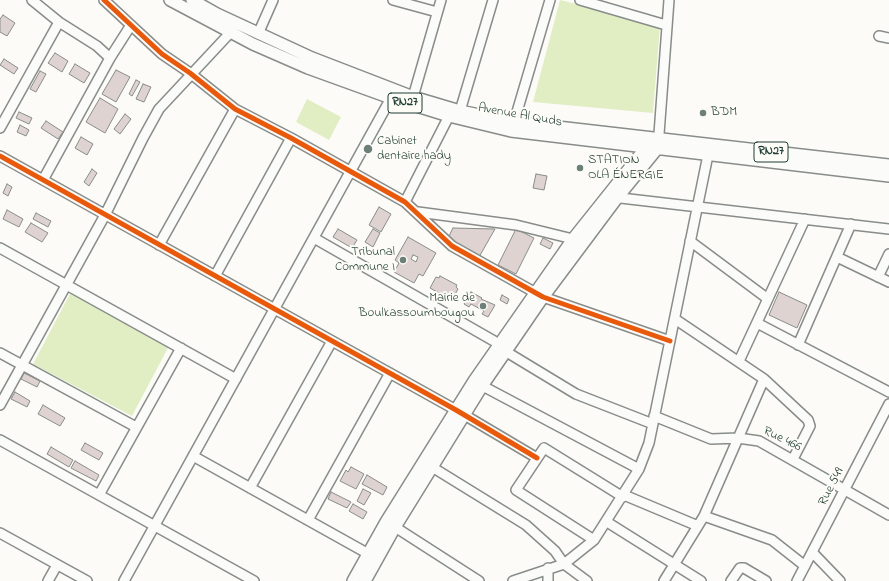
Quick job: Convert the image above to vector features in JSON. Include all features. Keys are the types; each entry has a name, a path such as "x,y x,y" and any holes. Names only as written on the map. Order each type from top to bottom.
{"main road":[{"name":"Avenue Al Quds","path":"170,0 230,33 308,68 391,98 448,116 511,131 644,148 657,140 708,155 889,176"},
{"name":"Avenue Al Quds","path":"192,0 258,34 312,58 413,97 460,111 514,122 657,140 889,165"},
{"path":"365,581 373,556 478,384 499,346 611,197 657,140"},
{"path":"538,295 573,239 611,197 644,148"},
{"path":"353,581 395,527 432,468 460,412"}],"street":[{"path":"32,0 59,22 97,46 110,58"},
{"path":"104,0 162,54 190,73 234,109 291,138 405,202 418,212 430,227 452,246 538,295 670,341"},
{"path":"258,34 273,0"},
{"path":"393,0 437,12"},
{"path":"413,97 441,0"},
{"path":"460,111 494,0"},
{"path":"514,122 550,0"},
{"path":"580,0 666,25"},
{"path":"657,140 669,0"},
{"path":"0,128 59,22"},
{"path":"43,180 110,58 130,25"},
{"path":"0,405 105,215 142,138 159,109 190,73 230,33"},
{"path":"879,36 889,38"},
{"path":"124,581 391,98"},
{"path":"159,245 234,109"},
{"path":"405,202 448,116"},
{"path":"215,276 291,138"},
{"path":"513,581 548,568 564,564 594,540 624,496 639,469 649,443 708,155"},
{"path":"0,156 460,412 537,458"},
{"path":"611,197 889,229"},
{"path":"418,212 516,225 573,239"},
{"path":"739,361 805,219"},
{"path":"798,345 851,224"},
{"name":"Rue 466","path":"314,238 499,346 576,394 711,439 738,438 759,441 889,515"},
{"path":"690,241 768,299"},
{"path":"0,248 236,379"},
{"path":"878,277 889,254"},
{"path":"837,257 889,282"},
{"path":"675,319 764,379 810,423 793,459"},
{"path":"757,323 889,392"},
{"path":"250,488 332,341"},
{"path":"99,495 180,348"},
{"path":"0,353 136,428"},
{"path":"308,520 390,373"},
{"path":"664,581 704,516 764,379"},
{"path":"478,384 639,469"},
{"name":"Rue 549","path":"797,581 813,553 889,404"},
{"path":"0,440 254,581"},
{"path":"594,540 516,490 544,448 624,496 698,526"},
{"path":"193,456 373,556"},
{"path":"432,468 526,525 555,551 564,564 587,581"},
{"path":"704,516 772,540 805,566"},
{"path":"607,522 701,581"},
{"path":"395,527 479,581"},
{"path":"0,533 87,581"},
{"path":"813,553 840,581"},
{"path":"48,581 57,564"},
{"path":"548,568 548,581"},
{"path":"731,581 737,570 744,568 766,581"}],"green space":[{"path":"560,0 660,25 653,113 533,102"},
{"path":"307,99 341,117 329,140 296,122"},
{"path":"71,292 170,344 132,416 33,364"}],"building":[{"path":"3,15 15,23 7,36 0,32 0,19"},
{"path":"55,53 68,61 62,72 48,63"},
{"path":"4,59 18,68 14,74 0,65"},
{"path":"75,64 90,73 84,83 69,74"},
{"path":"116,70 130,77 116,102 102,94"},
{"path":"40,71 46,74 36,92 30,89"},
{"path":"136,80 140,82 132,96 129,94"},
{"path":"143,84 151,87 144,102 136,99"},
{"path":"100,98 118,109 105,133 86,122"},
{"path":"19,112 32,118 29,124 16,118"},
{"path":"125,114 131,119 120,134 114,129"},
{"path":"46,121 63,132 58,139 41,128"},
{"path":"20,125 29,130 26,136 17,132"},
{"path":"81,137 93,144 87,155 75,148"},
{"path":"92,169 97,173 89,186 84,182"},
{"path":"536,174 547,176 544,190 533,188"},
{"path":"7,184 12,187 8,196 3,193"},
{"path":"379,207 391,214 381,232 369,225"},
{"path":"7,210 23,219 19,227 3,219"},
{"path":"36,213 51,221 48,227 33,219"},
{"path":"31,223 48,233 42,242 25,232"},
{"path":"453,228 495,229 479,257 447,240"},
{"path":"338,229 357,240 352,248 333,237"},
{"path":"373,229 380,233 373,247 365,242"},
{"path":"516,229 534,238 516,274 498,265"},
{"name":"Tribunal Commune I","path":"408,237 436,253 423,276 419,274 414,283 394,272 399,263 395,260","holes":["413,255 418,257 416,262 411,259"]},
{"path":"543,238 553,243 550,249 540,244"},
{"path":"440,276 457,285 456,287 458,289 452,300 430,288 436,277 439,278"},
{"path":"471,292 482,298 481,299 495,305 488,317 482,314 484,311 471,304 469,307 464,304"},
{"path":"779,292 807,305 797,328 769,315"},
{"path":"502,295 509,299 507,304 500,300"},
{"path":"24,373 40,381 37,387 21,379"},
{"path":"15,392 30,401 27,407 11,399"},
{"path":"43,405 65,418 60,426 38,414"},
{"path":"85,443 103,453 99,460 81,450"},
{"path":"51,447 73,460 69,467 47,454"},
{"path":"75,461 99,475 96,481 71,468"},
{"path":"351,467 364,474 356,489 340,481 346,470 348,472"},
{"path":"367,475 387,487 383,495 362,484"},
{"path":"363,489 371,493 364,505 357,501"},
{"path":"331,492 351,502 347,508 328,499"},
{"path":"353,504 367,512 363,519 349,511"}],"cycle path":[{"path":"104,0 162,54 190,73 235,109 291,138 405,202 452,246 543,297 670,341"},
{"path":"0,156 456,410 537,458"}],"place":[{"name":"BDM","path":"703,113"},
{"name":"Cabinet dentaire hady","path":"368,149"},
{"name":"STATION OLA ÉNERGIE","path":"580,168"},
{"name":"Tribunal Commune I","path":"403,260"},
{"name":"Mairie de Boulkassoumbougou","path":"483,306"}]}
